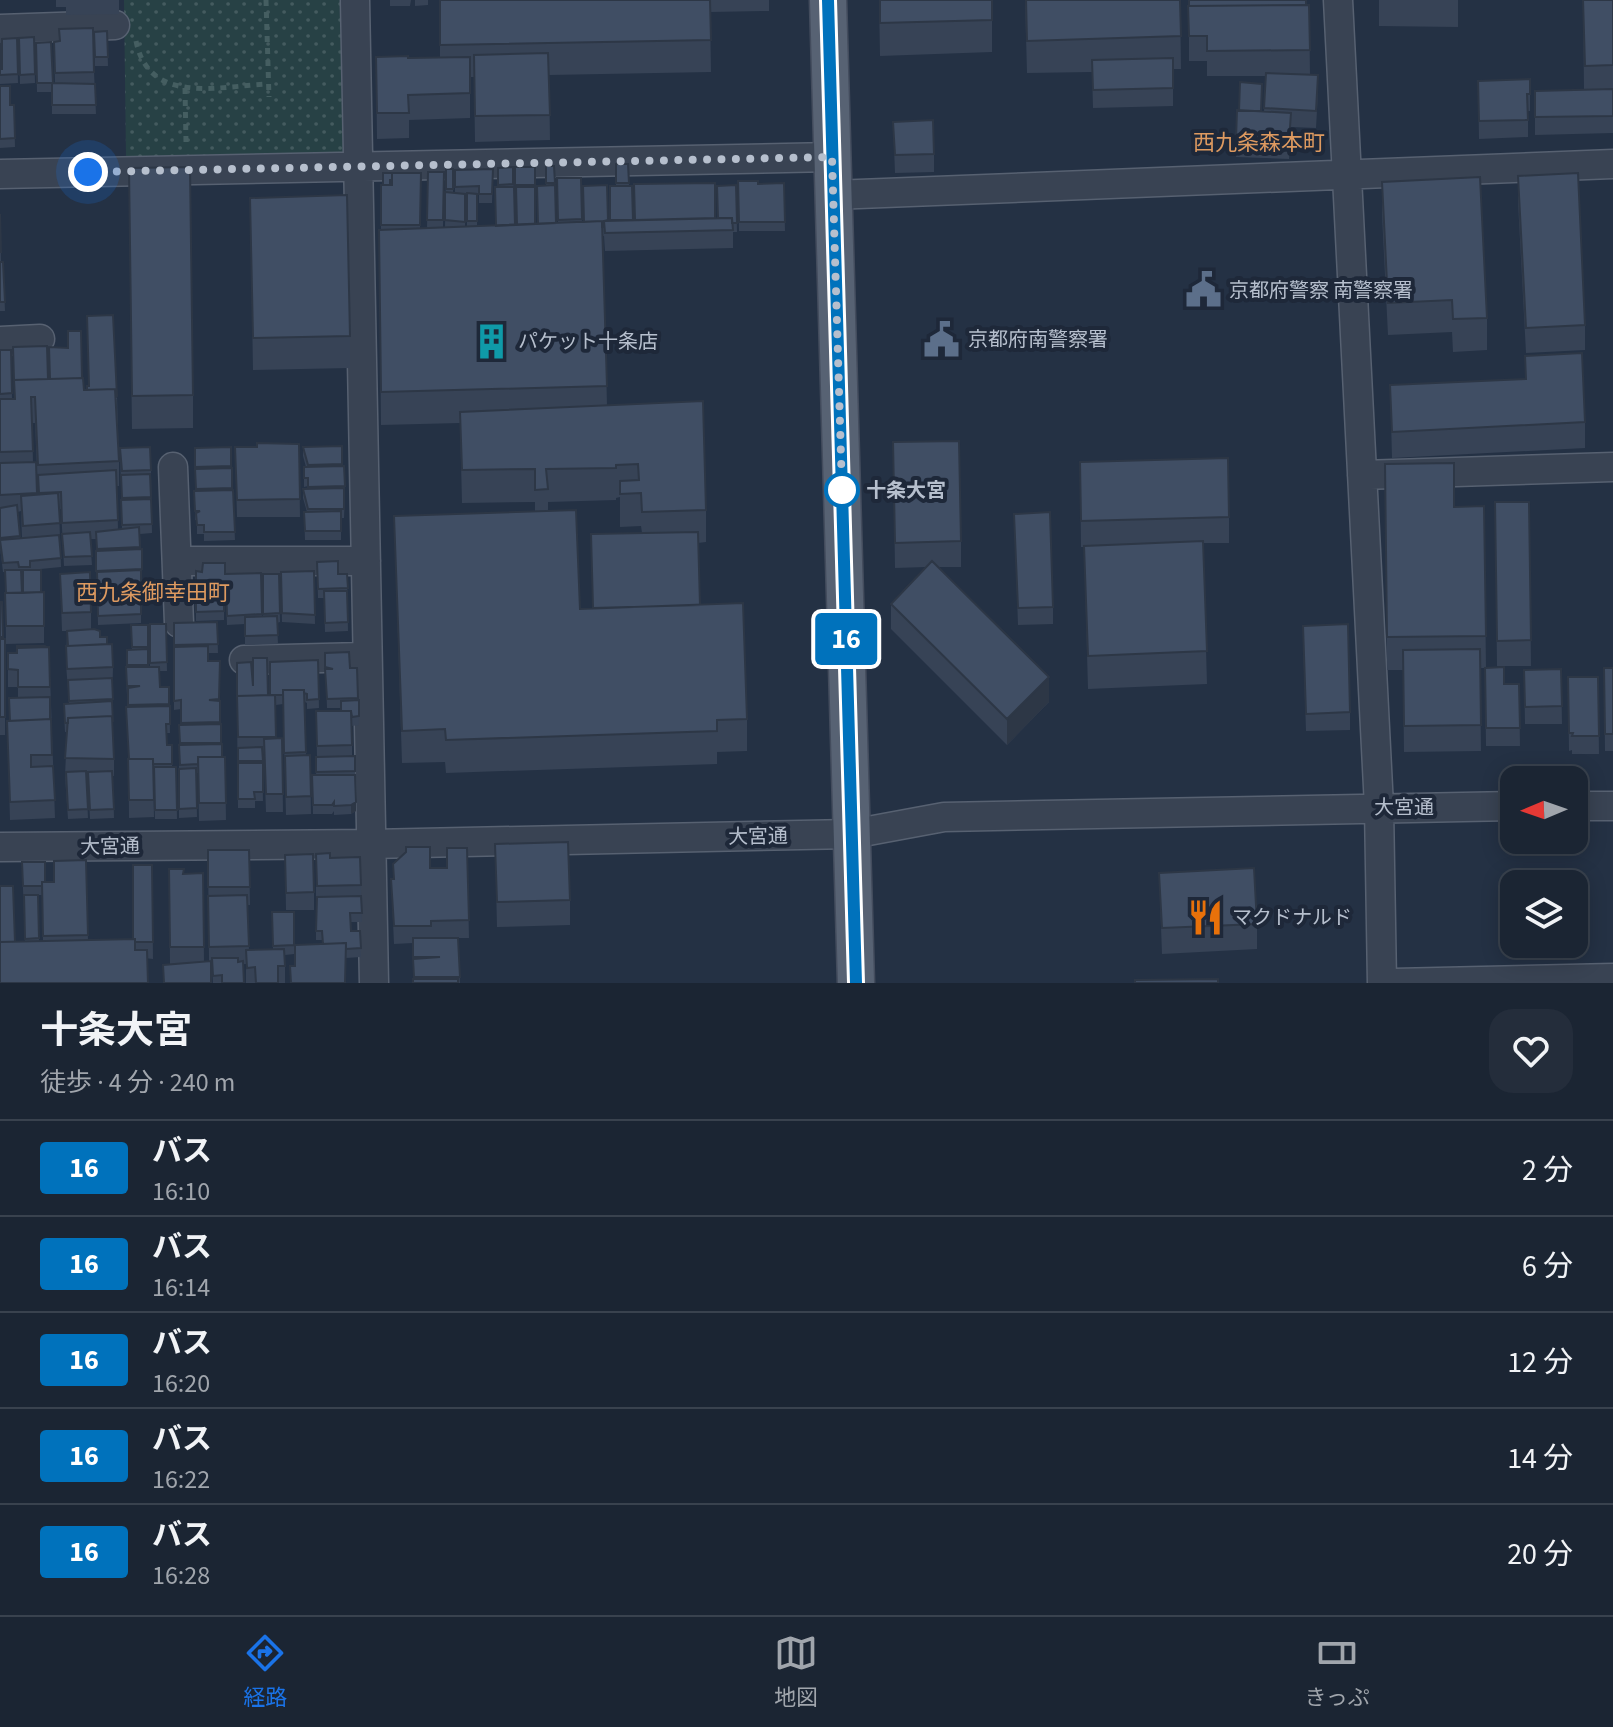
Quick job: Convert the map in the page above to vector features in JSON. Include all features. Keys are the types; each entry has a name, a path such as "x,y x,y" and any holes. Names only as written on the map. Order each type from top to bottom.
{"main road":[{"path":"828,0 856,983"}],"street":[{"path":"355,0 374,983"},
{"path":"1338,0 1379,807 1382,983"},
{"path":"0,29 126,30"},
{"path":"0,174 832,157"},
{"path":"833,195 1613,164"},
{"path":"0,341 40,339"},
{"path":"173,467 179,623"},
{"path":"1362,475 1613,467"},
{"path":"177,561 366,561"},
{"path":"244,660 368,657"},
{"name":"大宮通","path":"0,847 371,844 852,834 944,817 1500,806"},
{"path":"1588,806 1613,806"},
{"path":"1394,983 1613,978"}],"path":[{"path":"266,0 269,97"},
{"path":"126,30 149,72 170,86 268,84"},
{"path":"185,88 187,170"}],"green space":[{"path":"124,0 348,0 352,142 339,156 132,161 126,156"}],"building":[{"path":"440,0 710,0 711,40 440,45"},
{"path":"880,0 992,0 992,20 880,23"},
{"path":"1026,0 1180,0 1181,36 1027,41"},
{"path":"1189,0 1306,0 1306,5 1189,6"},
{"path":"1583,0 1613,0 1613,65 1585,66"},
{"path":"1309,5 1310,50 1207,51 1207,36 1189,36 1188,6"},
{"path":"93,28 94,72 55,73 54,42 60,41 59,29"},
{"path":"107,31 108,57 95,57 94,32"},
{"path":"34,37 35,74 20,75 19,38"},
{"path":"17,38 18,74 0,75 0,43 2,70 2,39"},
{"path":"51,42 53,83 37,83 36,43"},
{"path":"548,53 550,115 475,116 474,55"},
{"path":"376,57 470,57 470,93 408,95 409,113 377,113"},
{"path":"1173,58 1173,88 1093,90 1092,60"},
{"path":"1266,73 1318,75 1316,111 1264,108"},
{"path":"1530,79 1528,120 1479,121 1478,81"},
{"path":"1240,82 1262,84 1261,111 1239,111"},
{"path":"52,83 95,84 96,105 52,105"},
{"path":"0,86 10,86 15,138 0,139"},
{"path":"1613,89 1613,116 1535,117 1535,91"},
{"path":"1237,110 1291,113 1289,141 1236,139"},
{"path":"933,120 934,154 895,155 893,122"},
{"path":"616,164 628,164 629,183 616,183"},
{"path":"546,166 554,166 555,183 546,183"},
{"path":"190,167 193,395 132,396 129,168"},
{"path":"513,167 513,184 498,185 498,168"},
{"path":"515,167 535,167 535,185 515,185"},
{"path":"446,169 453,169 453,189 446,189"},
{"path":"493,169 492,194 479,194 479,186 455,187 455,170"},
{"path":"428,172 444,172 443,220 427,220"},
{"path":"383,173 392,173 390,185 383,185"},
{"path":"392,173 421,173 420,225 381,225 381,185 392,185"},
{"path":"1578,173 1585,325 1526,328 1518,176"},
{"path":"1480,177 1487,318 1453,319 1452,300 1388,303 1382,182"},
{"path":"557,178 581,178 582,219 558,220"},
{"path":"738,181 784,183 785,222 739,222"},
{"path":"715,183 715,218 635,220 634,184"},
{"path":"555,185 556,223 538,224 537,186"},
{"path":"607,185 608,220 604,221 604,227 602,221 584,222 583,186"},
{"path":"736,185 737,223 732,223 732,218 718,218 717,186"},
{"path":"610,186 632,186 633,220 610,220"},
{"path":"495,187 514,187 515,225 496,226"},
{"path":"516,187 535,187 535,224 517,225"},
{"path":"445,192 465,194 465,222 445,220"},
{"path":"467,193 477,194 477,221 467,221"},
{"path":"347,195 350,336 253,338 250,198"},
{"path":"732,218 733,230 605,233 604,221"},
{"name":"パケット十条店","path":"602,221 607,386 381,392 379,230"},
{"path":"0,262 3,262 5,302 0,302"},
{"path":"113,315 116,397 115,389 87,390 87,316"},
{"path":"68,331 81,331 82,378 50,379 49,347 68,348"},
{"path":"47,346 48,379 14,380 13,347"},
{"path":"0,350 11,350 12,393 0,394"},
{"path":"1582,353 1585,422 1392,432 1390,385 1526,379 1525,356"},
{"path":"83,378 84,390 115,389 119,461 38,465 35,397 31,397 33,451 0,452 0,399 15,399 14,380"},
{"path":"703,401 706,510 642,512 641,493 620,494 620,481 639,480 638,464 616,465 616,468 546,469 548,489 535,490 535,469 462,470 460,412"},
{"path":"959,441 961,541 895,543 893,442"},
{"path":"257,443 299,444 300,499 237,500 235,447 257,447"},
{"path":"342,446 342,464 308,465 303,447"},
{"path":"150,447 151,470 122,471 120,448"},
{"path":"231,447 231,466 195,467 195,448"},
{"path":"1228,458 1229,517 1081,521 1080,462"},
{"path":"36,462 37,493 0,495 0,463"},
{"path":"1454,463 1454,507 1484,506 1486,636 1387,637 1385,464"},
{"path":"344,466 345,486 308,487 308,478 304,478 304,467"},
{"path":"232,468 232,488 196,489 195,469"},
{"path":"116,470 118,520 62,523 61,492 39,493 38,475"},
{"path":"150,474 151,497 122,498 121,475"},
{"path":"344,488 344,509 308,509 303,489"},
{"path":"233,490 235,532 204,532 204,525 197,525 196,513 200,511 195,511 194,491"},
{"path":"58,493 60,523 23,526 21,496"},
{"path":"151,499 152,524 122,525 121,500"},
{"path":"1495,502 1529,502 1531,640 1497,641"},
{"path":"17,505 20,536 0,538 0,508"},
{"path":"576,510 580,609 743,603 747,719 717,720 717,731 446,740 445,729 402,731 394,516"},
{"path":"341,511 341,531 305,531 304,512"},
{"path":"1050,512 1053,607 1018,608 1014,514"},
{"path":"139,527 140,547 97,549 96,532"},
{"path":"90,532 92,556 64,557 62,534"},
{"path":"698,532 700,605 593,608 591,534"},
{"path":"59,535 61,558 30,561 30,567 19,567 18,562 3,563 0,540"},
{"path":"1203,541 1207,651 1088,656 1084,546"},
{"path":"142,549 142,569 96,571 96,551"},
{"path":"338,561 338,574 347,574 348,588 318,589 317,562"},
{"path":"932,561 1049,677 1007,719 891,604"},
{"path":"203,563 225,563 225,574 261,573 262,614 227,616 226,585 196,586 196,571 202,572"},
{"path":"5,570 21,570 22,593 6,593"},
{"path":"23,570 41,570 41,592 23,593"},
{"path":"141,570 141,614 98,616 97,572"},
{"path":"314,571 315,615 282,613 281,572"},
{"path":"90,572 91,612 62,613 60,574"},
{"path":"263,574 279,574 280,613 263,614"},
{"path":"224,589 224,611 196,612 196,590"},
{"path":"324,591 347,591 348,622 325,623"},
{"path":"44,592 44,626 6,626 5,593"},
{"path":"2,602 3,637 0,637"},
{"path":"277,616 278,635 245,636 245,617"},
{"path":"217,622 218,644 174,645 174,623"},
{"path":"150,624 166,624 167,662 150,663"},
{"path":"1348,624 1350,712 1306,714 1303,626"},
{"path":"131,625 148,625 148,647 132,647"},
{"path":"67,631 100,631 100,637 107,637 107,644 68,646"},
{"path":"0,639 5,639 5,717 0,717"},
{"path":"112,644 113,667 67,669 66,646"},
{"path":"45,646 46,647 17,648"},
{"path":"208,646 208,661 220,661 219,699 209,700 220,701 220,722 181,723 181,700 174,701 174,647"},
{"path":"49,647 50,687 18,687 18,670 8,669 8,653 17,653 17,648"},
{"path":"148,649 148,665 127,665 127,650"},
{"path":"1480,649 1481,725 1404,726 1403,650"},
{"path":"349,652 350,668 357,668 358,698 327,699 325,669 333,669 325,667 325,653"},
{"path":"253,658 267,658 268,695 237,696 237,663 251,662 253,686"},
{"path":"318,660 319,699 307,700 304,690 283,690 283,695 270,695 270,662"},
{"path":"126,667 159,667 160,687 169,687 169,704 128,705 128,688 140,686 127,686"},
{"path":"1504,667 1504,684 1519,684 1520,728 1486,728 1485,668"},
{"path":"1604,668 1613,668 1613,734 1605,734"},
{"path":"1561,669 1562,706 1525,707 1524,670"},
{"path":"1568,677 1598,677 1599,736 1572,736 1573,733 1569,733"},
{"path":"112,678 113,699 69,701 68,680"},
{"path":"283,690 304,690 306,752 284,753"},
{"path":"275,695 276,737 238,737 237,696"},
{"path":"50,697 50,719 10,721 9,698"},
{"path":"359,700 359,716 352,717 351,711 341,711 341,701"},
{"path":"112,701 113,722 112,716 68,718 68,723 65,723 64,704"},
{"path":"170,706 170,724 166,724 167,745 172,745 172,764 153,764 153,759 129,759 126,707"},
{"path":"316,711 351,711 352,745 317,746"},
{"path":"112,716 114,759 65,758 68,718"},
{"path":"51,719 52,755 31,755 31,767 53,766 55,800 10,802 7,721"},
{"path":"221,724 221,743 180,743 179,725"},
{"path":"282,738 283,794 266,794 264,739"},
{"path":"222,744 222,757 198,757 198,764 180,765 179,745"},
{"path":"262,747 263,761 238,761 238,748"},
{"path":"310,755 311,796 286,797 285,756"},
{"path":"355,756 355,771 316,772 316,757"},
{"path":"198,757 225,757 226,803 199,803"},
{"path":"128,759 153,759 154,800 129,800"},
{"path":"238,763 263,763 263,792 254,792 255,799 238,799"},
{"path":"154,767 176,767 177,810 155,810"},
{"path":"196,768 197,808 179,809 179,769"},
{"path":"86,771 88,809 68,810 66,772"},
{"path":"112,771 114,809 90,810 88,772"},
{"path":"312,775 355,775 356,802 351,805 334,806 334,802 332,805 313,805"},
{"path":"568,842 570,900 497,902 495,844"},
{"path":"406,847 430,847 430,868 447,868 447,848 467,848 469,920 431,921 431,926 394,926 393,864 406,852"},
{"path":"208,850 249,850 250,887 208,887"},
{"path":"330,853 330,858 360,857 361,885 317,886 316,854"},
{"path":"313,854 314,892 286,893 285,855"},
{"path":"86,860 88,935 43,936 42,882 54,882 54,861"},
{"path":"22,862 45,862 45,882 42,886 23,886"},
{"path":"133,865 152,865 153,942 135,942 133,939"},
{"path":"1254,868 1257,924 1162,928 1159,873"},
{"path":"169,869 184,869 183,874 203,873 204,947 170,947"},
{"path":"0,886 13,886 15,942 0,942"},
{"path":"24,895 38,895 39,938 25,939"},
{"path":"247,895 249,946 209,947 208,896"},
{"path":"361,896 362,913 350,913 351,931 360,931 361,948 346,949 346,943 323,944 322,931 316,931 317,897"},
{"path":"272,912 294,912 294,945 273,946"},
{"path":"413,938 458,938 460,977 414,977 413,959 440,957 413,957"},
{"path":"135,939 135,950 147,950 148,983 0,983 0,942"},
{"path":"346,943 345,983 291,983 290,966 295,966 295,945"},
{"path":"284,949 285,966 278,966 278,983 256,983 255,967 247,968 246,950"},
{"path":"212,958 238,958 238,962 243,961 244,983 222,983 222,975 213,976"},
{"path":"211,961 211,983 164,983 163,965"},
{"path":"413,979 458,979 458,983 413,983"},
{"path":"1218,979 1218,983 1135,983 1135,980"}],"bus line":[{"name":"16","path":"828,0 856,983"}],"place":[{"name":"京都府警察 南警察署","path":"1203,290"},
{"name":"京都府南警察署","path":"942,339"},
{"name":"パケット十条店","path":"492,341"},
{"name":"十条大宮","path":"842,490"},
{"name":"マクドナルド","path":"1206,917"}],"district":[{"name":"西九条森本町","path":"1259,142"},
{"name":"西九条御幸田町","path":"153,592"}],"route":[{"path":"88,172 832,157 842,490"}]}
